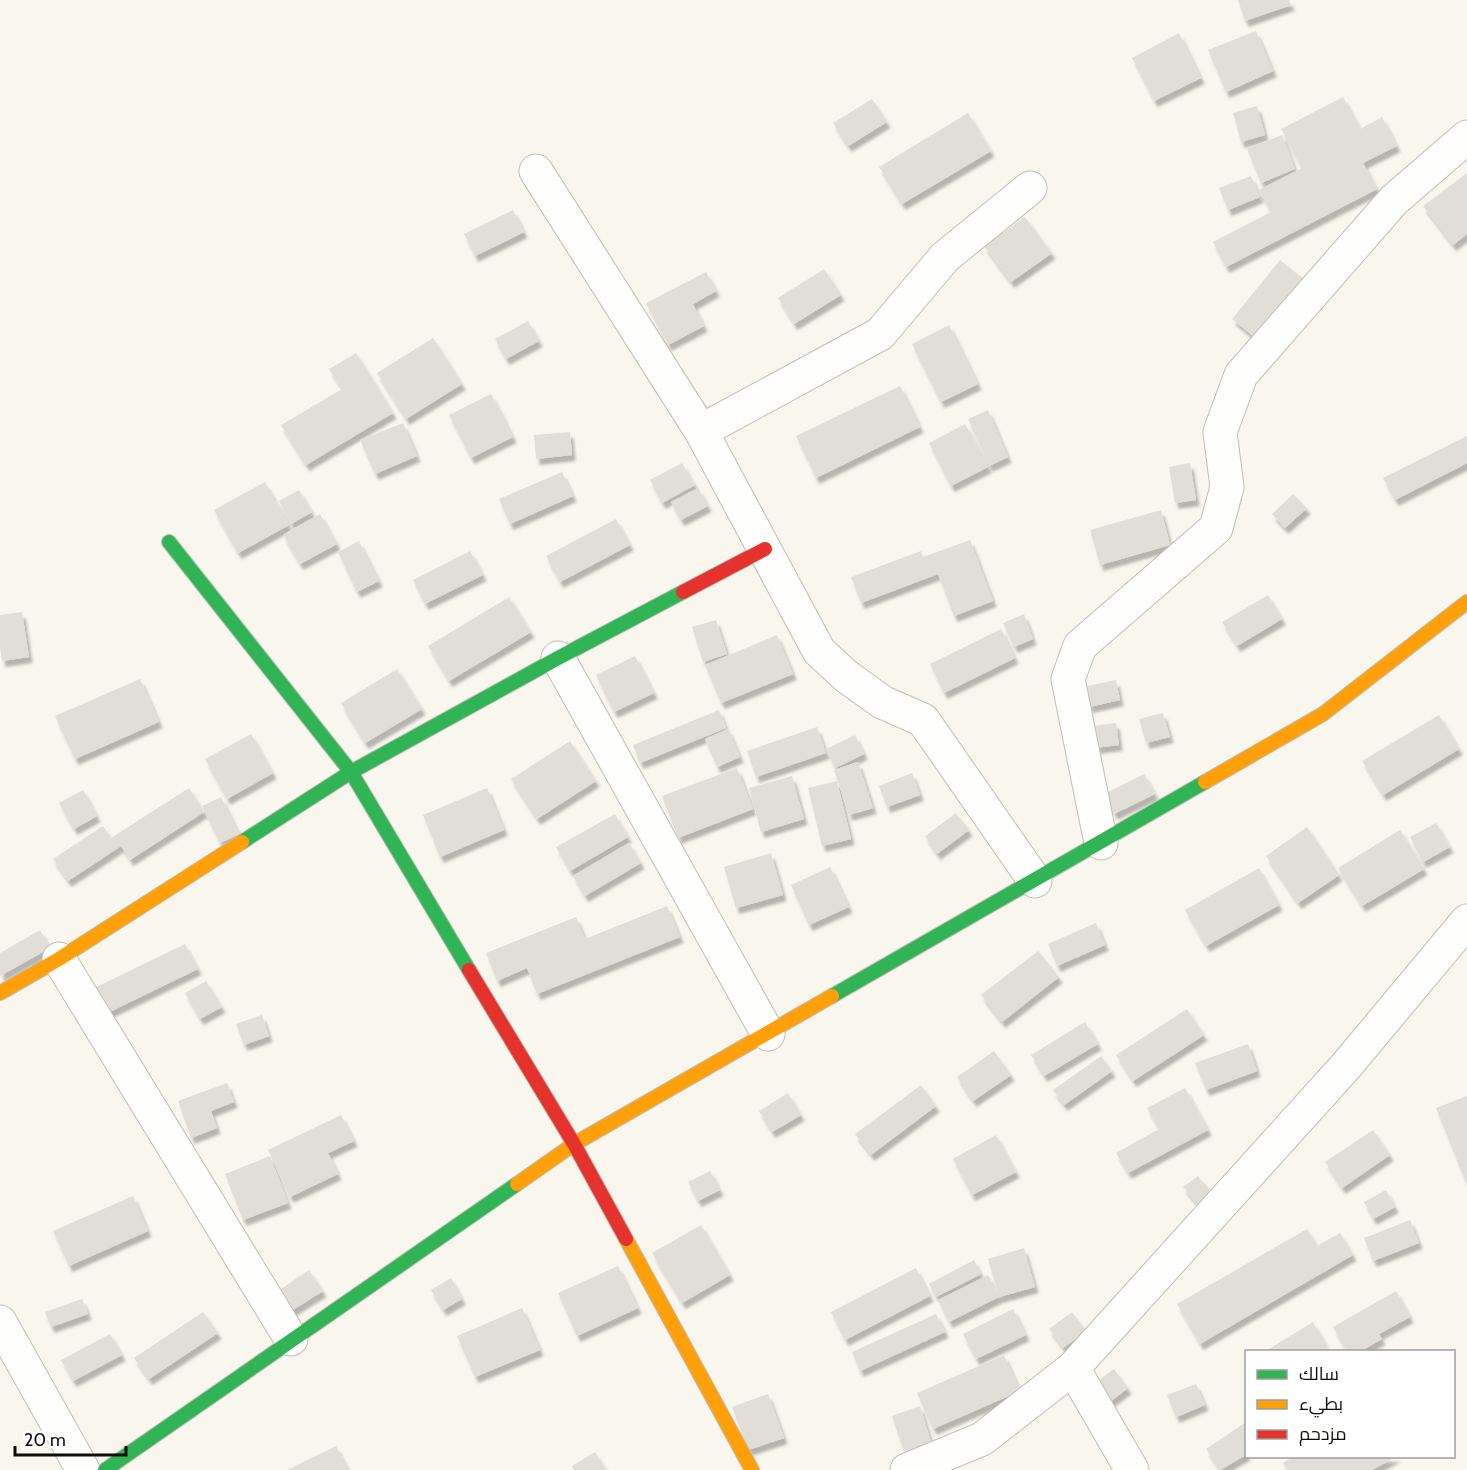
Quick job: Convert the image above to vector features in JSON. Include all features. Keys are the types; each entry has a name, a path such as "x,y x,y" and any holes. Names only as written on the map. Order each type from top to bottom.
{"street":[{"path":"1101,843 1068,679 1080,646 1216,528 1227,487 1220,432 1241,375 1395,200 1467,137"},
{"path":"536,171 701,431 819,651 846,676 882,702 924,720 1035,881"},
{"path":"701,431 880,334 945,257 1030,188"},
{"path":"169,542 351,772 574,1144 752,1470"},
{"path":"0,993 59,958 351,772 558,658 765,549"},
{"path":"105,1470 574,1144 1323,714 1467,602"},
{"path":"558,658 768,1034"},
{"path":"908,1470 982,1440 1073,1368 1346,1066 1467,921"},
{"path":"59,958 291,1339"},
{"path":"0,1322 83,1470"},
{"path":"1073,1368 1132,1470"}],"building":[{"path":"1238,0 1289,0 1291,5 1245,21"},
{"path":"1256,31 1273,71 1226,92 1208,50"},
{"path":"1179,33 1201,78 1154,101 1132,58"},
{"path":"1343,97 1360,129 1382,117 1397,146 1363,163 1377,189 1226,267 1213,242 1271,212 1259,190 1302,168 1281,129"},
{"path":"872,99 887,122 848,146 833,123"},
{"path":"1257,106 1265,135 1241,142 1233,113"},
{"path":"968,113 991,151 902,204 879,167"},
{"path":"1282,135 1295,169 1261,183 1247,149"},
{"path":"1467,173 1467,234 1453,245 1423,206"},
{"path":"1251,176 1260,197 1228,210 1219,188"},
{"path":"513,210 524,232 475,256 464,234"},
{"path":"1025,217 1052,253 1011,282 984,246"},
{"path":"1280,260 1311,285 1263,344 1232,319"},
{"path":"824,269 841,295 794,324 778,298"},
{"path":"706,272 716,291 693,304 704,326 668,345 646,303"},
{"path":"528,321 539,341 506,359 495,339"},
{"path":"949,325 978,384 941,402 912,344"},
{"path":"433,338 462,384 406,419 377,373"},
{"path":"356,353 393,413 306,465 281,425 342,389 329,369"},
{"path":"900,386 920,427 816,478 796,436"},
{"path":"491,394 513,437 471,458 449,415"},
{"path":"988,410 1008,457 989,466 968,419"},
{"path":"403,423 417,456 375,474 360,440"},
{"path":"965,424 988,467 951,486 929,443"},
{"path":"570,432 572,455 536,459 534,435"},
{"path":"1467,436 1467,463 1395,500 1383,478"},
{"path":"682,463 695,485 662,503 650,480"},
{"path":"1190,463 1196,500 1175,503 1169,467"},
{"path":"562,472 573,496 510,524 499,499"},
{"path":"265,482 289,525 238,553 214,510"},
{"path":"698,488 708,506 681,520 671,502"},
{"path":"299,490 312,512 291,524 279,501"},
{"path":"1293,494 1307,508 1285,528 1272,514"},
{"path":"1161,510 1170,545 1100,565 1090,530"},
{"path":"320,514 337,544 300,564 283,535"},
{"path":"616,519 630,545 560,582 546,556"},
{"path":"970,540 993,601 954,616 938,574 861,603 851,577 921,551 923,557"},
{"path":"359,541 379,581 357,592 338,552"},
{"path":"470,551 483,575 425,604 413,580"},
{"path":"1268,595 1282,619 1237,646 1222,622"},
{"path":"509,597 531,632 449,681 428,646"},
{"path":"22,612 29,657 2,661 0,615"},
{"path":"1024,614 1033,639 1014,647 1003,623"},
{"path":"716,620 727,654 703,662 692,627"},
{"path":"1001,629 1015,658 944,693 930,664"},
{"path":"777,635 793,674 721,703 705,665"},
{"path":"635,656 654,693 614,712 596,675"},
{"path":"397,669 422,709 365,743 341,703"},
{"path":"140,679 159,722 75,759 55,716"},
{"path":"1116,680 1120,700 1089,707 1083,687"},
{"path":"719,710 726,728 640,763 633,745"},
{"path":"1163,713 1170,737 1146,743 1139,719"},
{"path":"1439,715 1459,749 1383,795 1362,761"},
{"path":"1116,723 1119,745 1095,748 1092,726"},
{"path":"817,727 826,753 756,777 747,751"},
{"path":"728,729 740,757 717,767 705,739"},
{"path":"251,734 273,773 227,799 205,759"},
{"path":"855,735 864,754 835,768 826,749"},
{"path":"570,741 596,781 537,819 511,779"},
{"path":"858,762 873,808 849,815 834,770"},
{"path":"737,768 753,809 678,838 662,796"},
{"path":"912,773 920,795 887,807 879,786"},
{"path":"1144,774 1155,794 1114,814 1104,794"},
{"path":"792,776 804,819 761,832 749,788"},
{"path":"837,781 851,839 822,846 808,788"},
{"path":"189,788 204,812 130,860 121,846 68,881 53,859 103,826 111,838"},
{"path":"487,788 504,830 440,857 423,815"},
{"path":"83,790 97,816 74,829 59,803"},
{"path":"221,797 239,834 220,843 202,806"},
{"path":"956,813 969,830 937,854 925,836"},
{"path":"615,814 628,837 570,871 556,847"},
{"path":"1436,823 1450,847 1423,862 1410,837"},
{"path":"1307,827 1339,875 1298,903 1266,856"},
{"path":"1400,830 1424,869 1362,906 1338,868"},
{"path":"629,843 641,863 585,896 573,876"},
{"path":"771,853 783,895 736,908 724,867"},
{"path":"830,867 849,907 809,925 791,885"},
{"path":"1259,868 1279,905 1206,946 1185,910"},
{"path":"667,906 680,937 537,994 527,968 497,981 486,953 576,917 585,939"},
{"path":"1096,923 1105,945 1057,966 1048,944"},
{"path":"40,930 50,948 0,976 0,953"},
{"path":"185,944 198,969 97,1018 84,993"},
{"path":"1038,951 1059,977 1002,1022 981,995"},
{"path":"206,981 222,1007 200,1019 185,993"},
{"path":"1187,1009 1204,1035 1133,1081 1116,1055"},
{"path":"262,1015 269,1036 244,1045 236,1024"},
{"path":"1085,1022 1098,1044 1044,1076 1031,1055"},
{"path":"1248,1044 1257,1071 1206,1090 1195,1063"},
{"path":"994,1051 1011,1075 973,1101 957,1077"},
{"path":"1101,1056 1112,1071 1064,1105 1053,1090"},
{"path":"227,1083 234,1102 211,1111 217,1128 191,1138 178,1101"},
{"path":"921,1085 936,1106 871,1155 855,1134"},
{"path":"1185,1088 1208,1130 1128,1173 1116,1153 1159,1129 1147,1108"},
{"path":"788,1093 801,1115 772,1132 759,1111"},
{"path":"1467,1096 1467,1185 1436,1108"},
{"path":"341,1115 354,1141 328,1153 338,1174 290,1197 268,1150"},
{"path":"1373,1130 1390,1155 1342,1188 1325,1162"},
{"path":"996,1135 1016,1172 972,1195 953,1159"},
{"path":"270,1156 288,1203 243,1220 225,1174"},
{"path":"710,1171 720,1190 698,1201 688,1182"},
{"path":"1198,1176 1215,1196 1200,1208 1183,1187"},
{"path":"1386,1190 1395,1207 1373,1219 1364,1202"},
{"path":"133,1196 148,1231 69,1266 53,1231"},
{"path":"1410,1220 1419,1243 1373,1261 1364,1238"},
{"path":"701,1225 730,1275 682,1303 652,1253"},
{"path":"1307,1229 1317,1246 1340,1233 1353,1255 1200,1344 1177,1304"},
{"path":"1024,1248 1035,1287 999,1297 949,1322 938,1300 988,1275 999,1296 988,1259"},
{"path":"974,1260 981,1274 936,1297 929,1284"},
{"path":"618,1266 638,1308 577,1336 558,1293"},
{"path":"916,1268 930,1296 845,1340 831,1312"},
{"path":"309,1270 323,1291 288,1313 275,1293"},
{"path":"451,1278 462,1299 443,1310 431,1290"},
{"path":"1396,1291 1410,1317 1379,1334 1382,1339 1363,1350 1346,1350 1333,1327"},
{"path":"82,1299 88,1314 51,1327 45,1312"},
{"path":"522,1308 540,1350 475,1377 457,1336"},
{"path":"1013,1309 1026,1335 976,1359 963,1334"},
{"path":"203,1312 218,1333 149,1379 134,1358"},
{"path":"1072,1312 1086,1331 1063,1348 1049,1329"},
{"path":"936,1314 945,1332 860,1371 852,1352"},
{"path":"1313,1322 1329,1350 1267,1350"},
{"path":"110,1334 122,1355 73,1381 61,1360"},
{"path":"1004,1355 1020,1391 933,1429 917,1393"},
{"path":"1114,1369 1128,1388 1106,1405 1091,1386"},
{"path":"1196,1384 1205,1405 1176,1417 1167,1395"},
{"path":"768,1394 784,1438 748,1450 732,1407"},
{"path":"920,1406 934,1452 907,1461 892,1416"},
{"path":"1245,1423 1245,1456 1220,1470 1206,1449"},
{"path":"336,1446 348,1470 287,1470"},
{"path":"595,1452 606,1470 574,1470 572,1466"},
{"path":"1291,1458 1393,1458 1372,1470 1287,1470 1283,1463"}],"traffic: fast":[{"path":"169,542 351,772 469,970"},
{"path":"242,842 351,772 683,592"},
{"path":"832,996 1205,782"},
{"path":"105,1470 517,1184"}],"traffic: slow":[{"path":"1205,782 1323,714 1467,602"},
{"path":"0,993 59,959 242,842"},
{"path":"517,1184 574,1144 832,996"},
{"path":"626,1239 752,1470"}],"traffic: jam":[{"path":"683,592 765,549"},
{"path":"469,970 574,1144 626,1239"}]}
